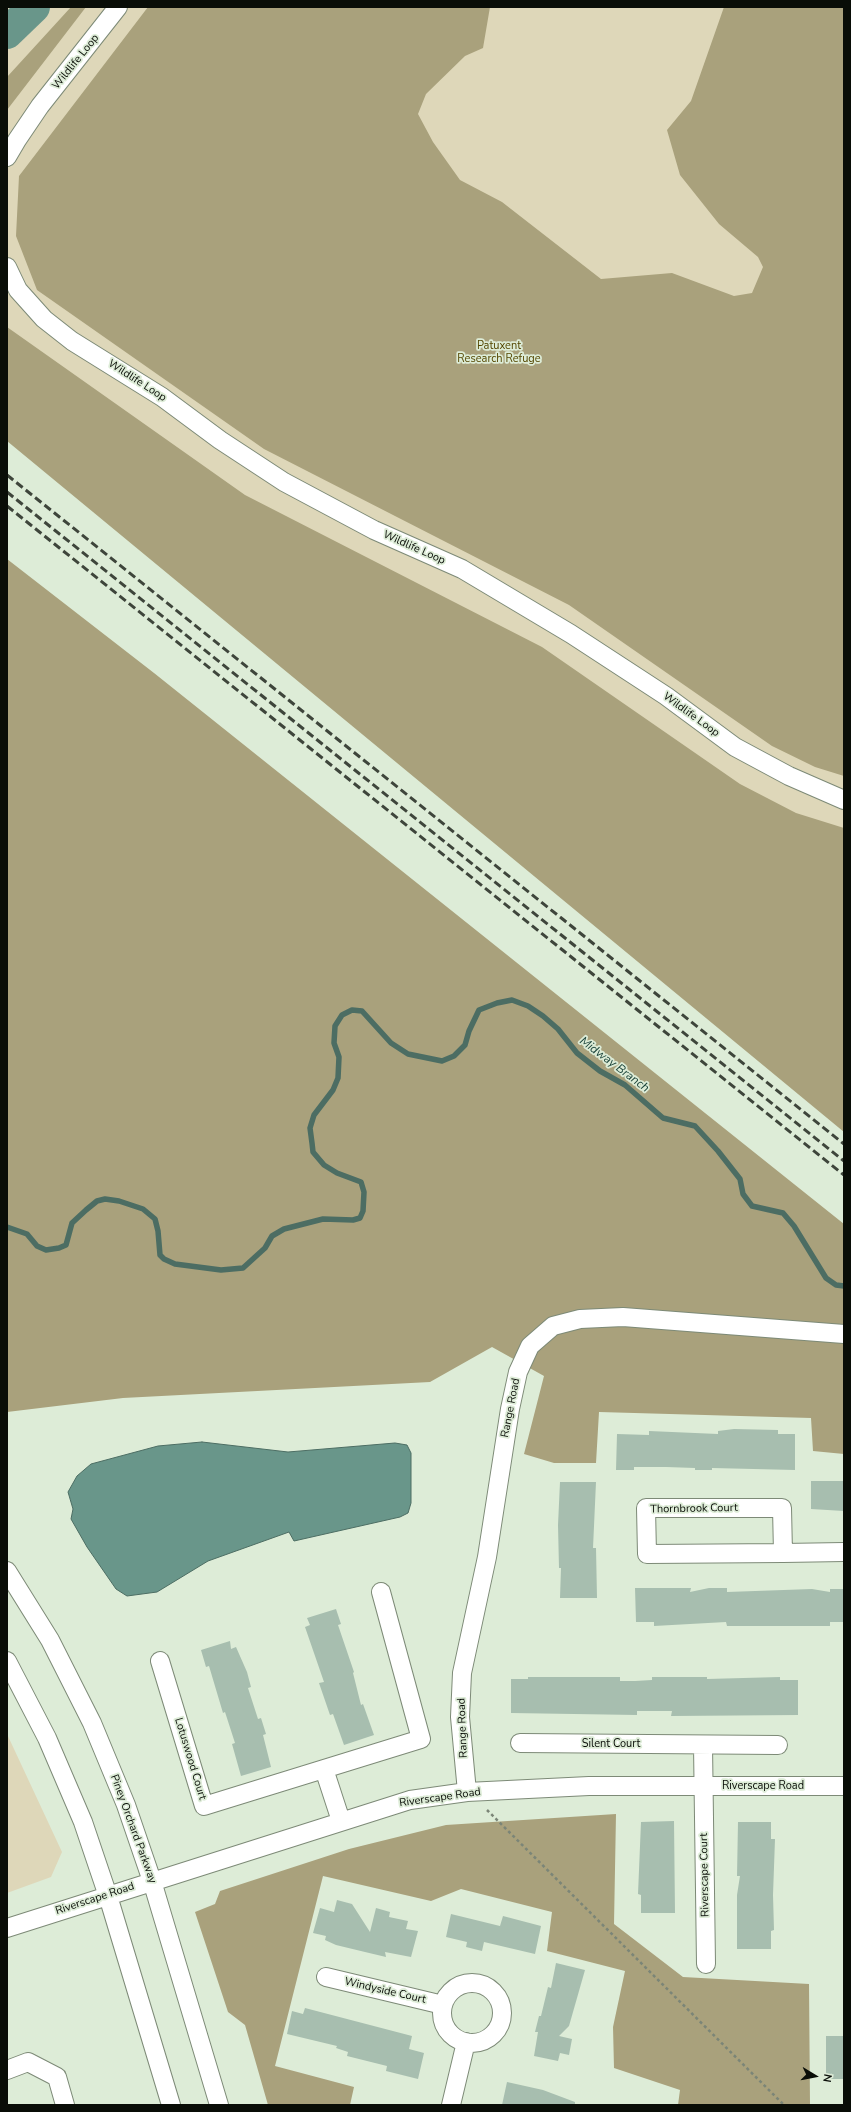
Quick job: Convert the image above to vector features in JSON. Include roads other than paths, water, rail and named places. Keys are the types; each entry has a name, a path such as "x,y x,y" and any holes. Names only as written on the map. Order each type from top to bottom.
{"street":[{"name":"Wildlife Loop","path":"7,158 17,140 40,106 118,7"},
{"name":"Wildlife Loop","path":"7,267 18,290 44,319 72,341 162,397 220,440 284,482 374,530 462,569 577,638 666,696 735,747 789,776 844,800"},
{"name":"Range Road","path":"467,1792 460,1717 462,1673 486,1557 510,1409 518,1372 530,1346 552,1326 580,1319 623,1317 844,1334"},
{"name":"Thornbrook Court","path":"783,1553 782,1508 646,1508 647,1554 783,1553 844,1552"},
{"name":"Piney Orchard Parkway","path":"7,1571 50,1640 92,1723 126,1805 152,1881 219,2105"},
{"name":"Lotuswood Court","path":"160,1661 204,1806 421,1739 381,1592"},
{"path":"7,1661 47,1738 83,1822 108,1896 171,2105"},
{"name":"Silent Court","path":"520,1743 778,1745"},
{"path":"703,1745 703,1786"},
{"path":"324,1769 341,1821"},
{"name":"Riverscape Road","path":"7,1928 410,1800 467,1792 589,1786 844,1786"},
{"name":"Riverscape Court","path":"703,1786 706,1964"},
{"name":"Windyside Court","path":"326,1977 443,2005"},
{"path":"466,1983 479,1983 489,1987 497,1995 502,2006 502,2018 498,2029 490,2038 479,2042 466,2042 456,2038 448,2030 443,2019 443,2005 447,1996 455,1988 466,1983"},
{"path":"451,2105 466,2042"},
{"path":"7,2070 28,2062 56,2077 65,2105"}],"water":[{"path":"202,1442 288,1452 395,1443 407,1445 411,1453 411,1503 408,1513 400,1517 294,1541 289,1532 208,1561 157,1592 127,1596 116,1589 87,1547 71,1519 73,1509 68,1492 77,1476 91,1464 158,1446"}],"waterway":[{"path":"7,33 34,7"},
{"name":"Midway Branch","path":"7,1227 27,1234 37,1246 46,1250 59,1248 66,1245 72,1223 97,1201 105,1199 119,1201 143,1209 155,1219 158,1231 160,1255 164,1259 175,1264 221,1270 243,1268 265,1248 272,1236 284,1229 323,1219 353,1220 360,1218 363,1211 364,1192 361,1182 337,1173 324,1165 313,1152 310,1128 314,1115 333,1090 338,1078 339,1057 334,1043 335,1026 342,1015 352,1010 362,1011 391,1043 408,1054 442,1061 454,1056 465,1045 469,1031 479,1010 497,1003 512,1000 528,1006 543,1016 558,1029 577,1053 600,1071 625,1085 663,1118 695,1126 718,1151 740,1179 743,1194 752,1206 783,1213 794,1226 826,1278 836,1285 844,1286"}],"railway":[{"path":"7,475 844,1144"},
{"path":"7,492 844,1161"},
{"path":"7,506 844,1175"}],"park label":[{"name":"Patuxent Research Refuge","path":"499,352"}]}
